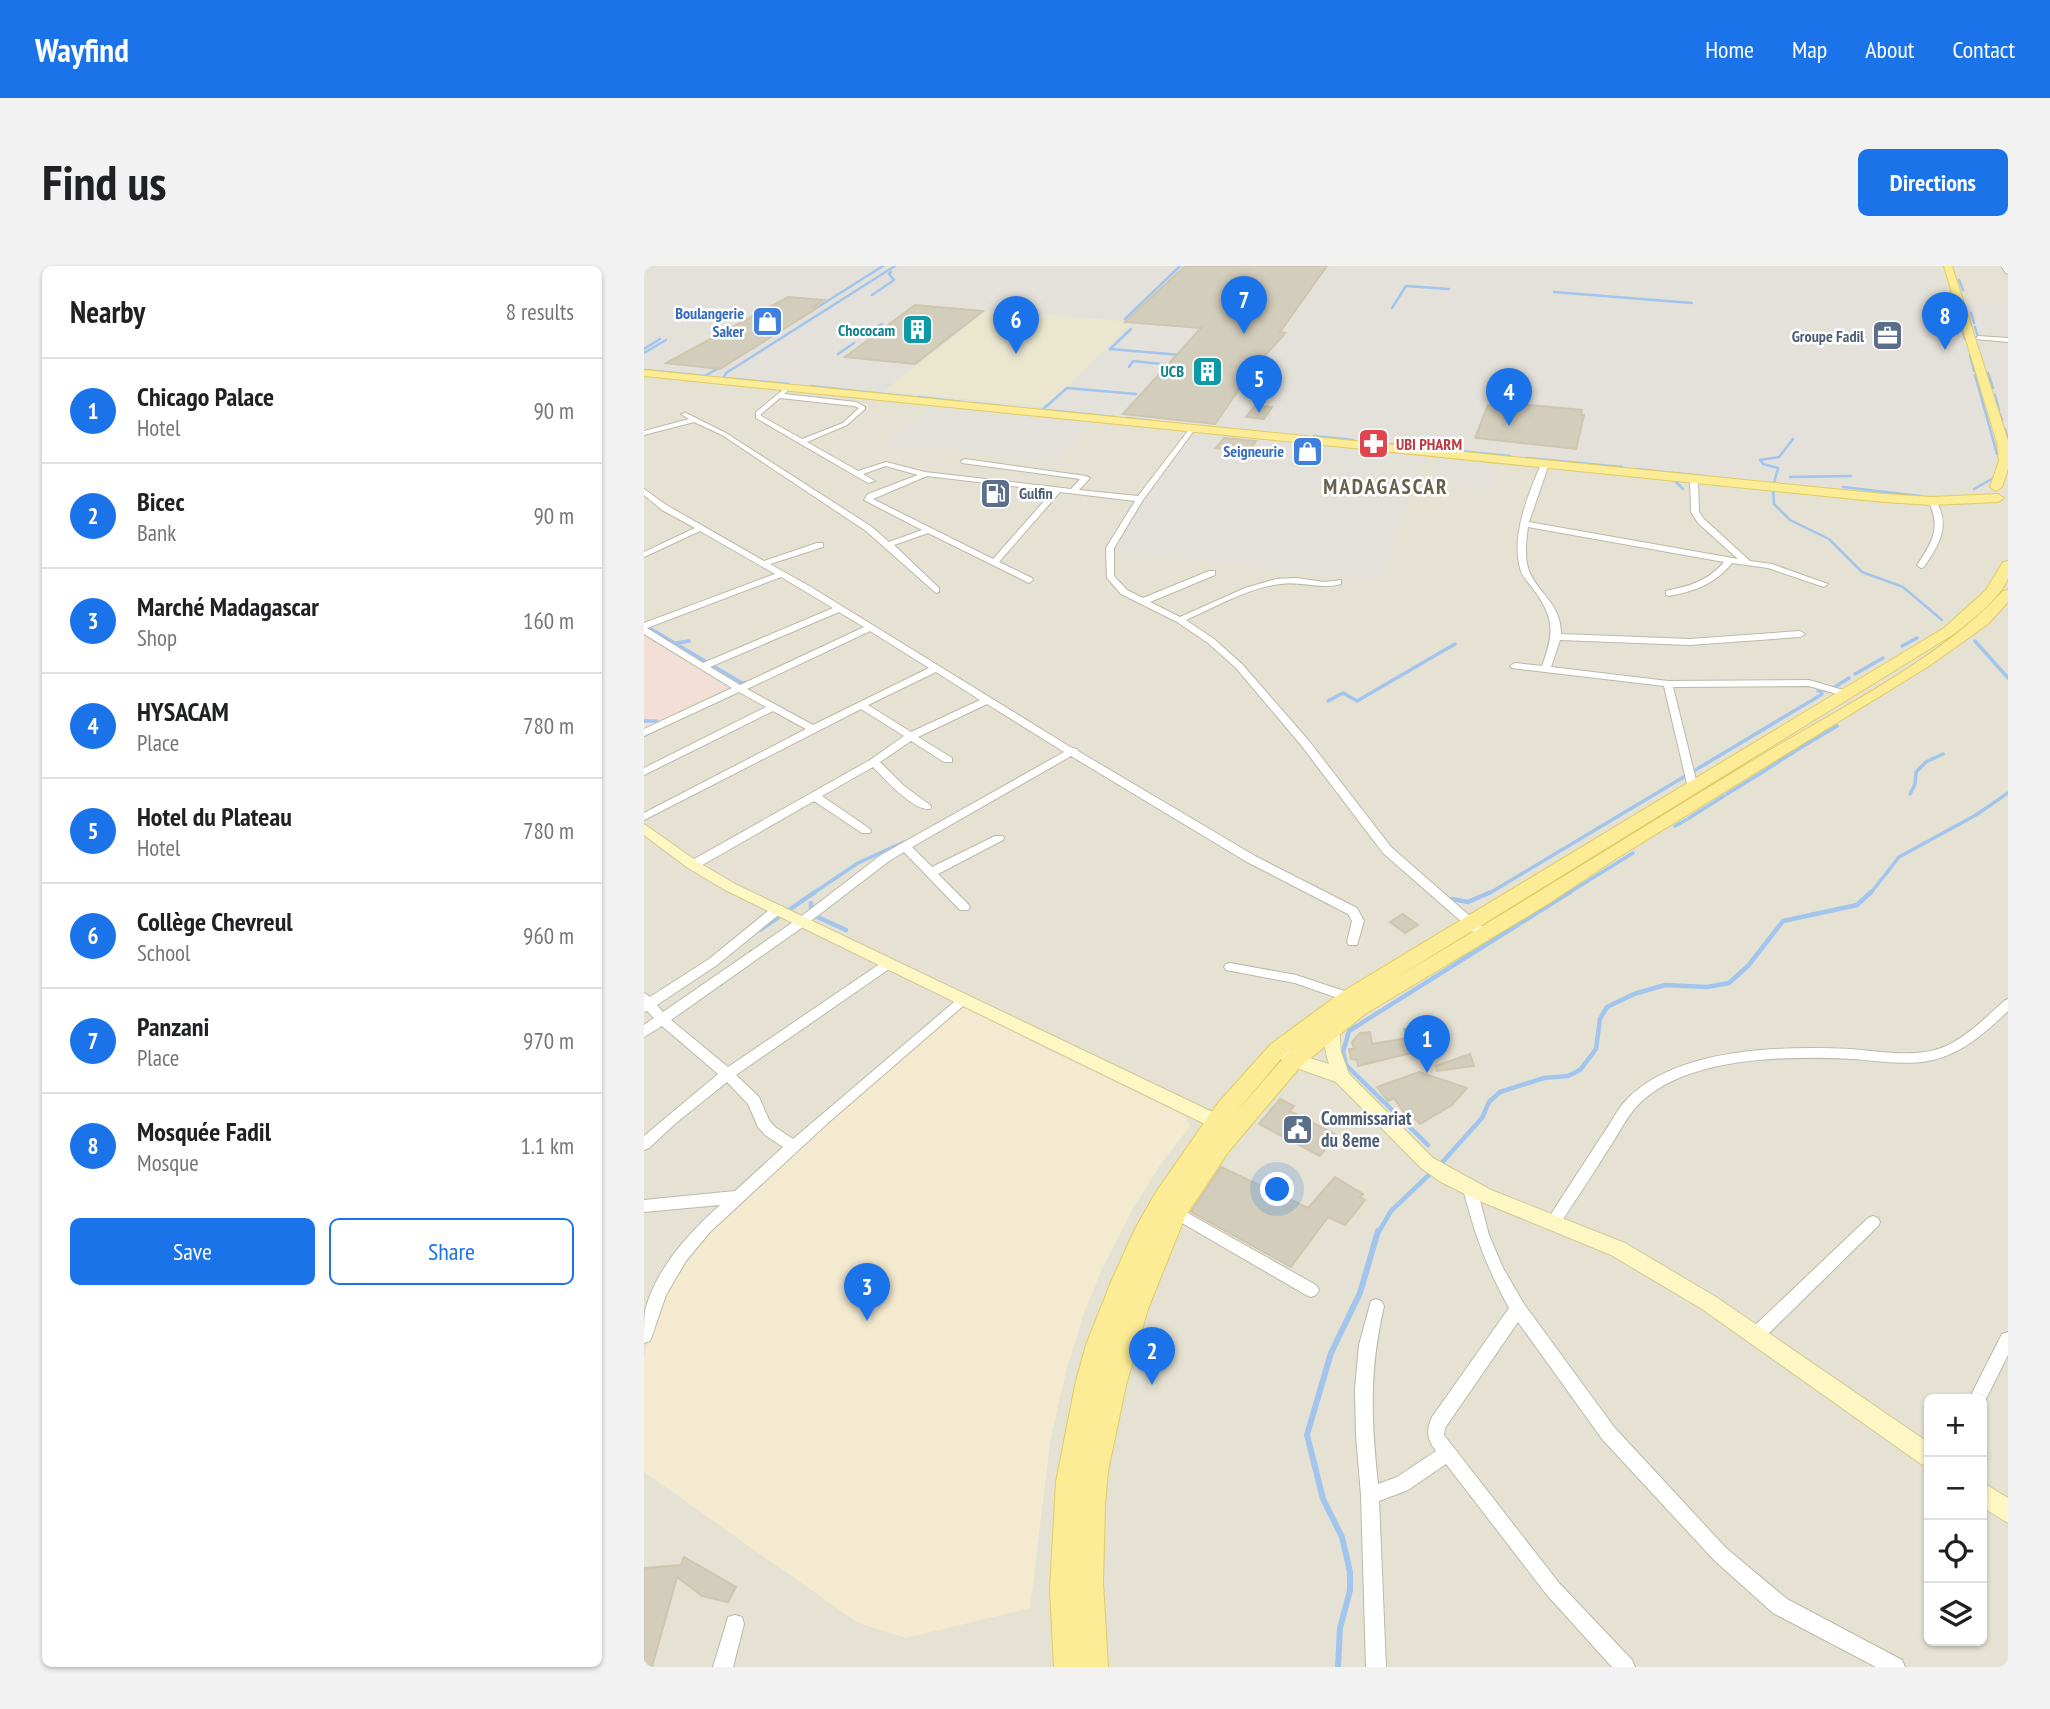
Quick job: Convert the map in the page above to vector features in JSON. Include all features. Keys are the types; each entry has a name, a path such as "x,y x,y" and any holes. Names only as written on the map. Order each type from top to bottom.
{"main road":[{"path":"644,373 785,391 1193,428 1694,480 1932,501 2002,495 2005,425 1948,266"},
{"path":"1955,266 1978,338 1986,375"},
{"path":"1069,1667 1064,1590 1065,1535 1076,1440 1089,1381 1099,1345 1143,1236 1184,1166 1217,1122 1286,1055 1325,1023 1693,788 1950,631 1970,615 1996,586 2008,565"},
{"path":"1325,1023 1349,997 1476,929 1924,663 1983,621 2008,594"},
{"path":"1093,1667 1089,1570 1095,1471 1122,1351 1175,1212 1286,1055"}],"street":[{"path":"2004,266 2008,272"},
{"path":"1978,338 2008,340"},
{"path":"800,442 845,424 863,408 856,404 785,391 757,415 800,442 872,481"},
{"path":"684,414 724,434 890,544 908,566 936,590"},
{"path":"644,433 694,419"},
{"path":"1193,428 1140,499 1110,548 1110,576 1116,585 1142,602 1180,620 1211,641 1239,666 1305,743 1387,850 1476,929"},
{"path":"965,461 1086,478 1073,491"},
{"path":"858,473 886,464 925,474 1140,499"},
{"path":"1545,464 1525,524 1523,565 1554,613 1558,637 1545,670"},
{"path":"925,474 871,496 868,500 1029,580"},
{"path":"1694,480 1695,512 1701,521 1747,563"},
{"path":"994,563 1059,489"},
{"path":"644,491 666,508 765,563 1141,795 1251,859 1353,911 1358,921 1353,942"},
{"path":"1921,565 1938,537 1937,509 1932,501"},
{"path":"1525,524 1769,566 1824,584"},
{"path":"644,555 701,528"},
{"path":"890,544 927,531"},
{"path":"765,563 820,545"},
{"path":"1669,593 1706,584 1714,579 1730,560"},
{"path":"1142,602 1212,573"},
{"path":"647,626 782,574"},
{"path":"1180,620 1237,594 1284,580 1322,586 1338,582"},
{"path":"703,666 839,609"},
{"path":"644,615 647,626 703,666 813,729"},
{"path":"644,733 870,628"},
{"path":"1558,637 1690,642 1800,634"},
{"path":"1515,666 1668,684 1809,683 1828,686 1847,694"},
{"path":"644,817 935,669"},
{"path":"1668,684 1693,788"},
{"path":"692,865 874,762 911,736 987,700"},
{"path":"861,705 948,760"},
{"path":"644,772 774,707"},
{"path":"644,1032 651,1007 713,961 904,846 1073,751"},
{"path":"874,762 900,788 926,807"},
{"path":"814,796 866,831"},
{"path":"644,828 692,865 888,964 1217,1122"},
{"path":"930,873 999,838"},
{"path":"904,846 964,907"},
{"path":"651,1007 788,914"},
{"path":"644,1144 669,1119 728,1075 888,964"},
{"path":"1230,967 1296,979 1349,997"},
{"path":"644,1336 659,1292 681,1255 738,1196 793,1146 964,1000"},
{"path":"1553,1223 1631,1103 1643,1092 1664,1080 1732,1058 1770,1052 1801,1051 1908,1057 1934,1055 1954,1048 2007,1006"},
{"path":"651,1007 754,1101 763,1123 770,1131 793,1146"},
{"path":"1325,1023 1342,1077"},
{"path":"1286,1055 1342,1077 1427,1163 1448,1177 1470,1189 1618,1249 1709,1303 1924,1453"},
{"path":"1470,1189 1482,1235 1497,1271 1518,1309 1608,1433 1720,1554 1780,1606 1895,1667"},
{"path":"644,1206 738,1196"},
{"path":"1175,1212 1311,1290"},
{"path":"1755,1336 1873,1222"},
{"path":"1376,1306 1367,1345 1363,1389 1377,1667"},
{"path":"1518,1309 1438,1423 1435,1431 1437,1439 1553,1589 1625,1667"},
{"path":"1980,1394 2008,1339"},
{"path":"1370,1495 1402,1484 1448,1453"},
{"path":"1987,1497 2008,1512"},
{"path":"723,1667 735,1624"}],"shaded area":[{"path":"644,266 2008,266 2008,1667 644,1667"},
{"path":"644,266 1937,266 1948,301 2008,305 2008,334 1979,332 1983,343 2008,345 2008,460 2005,458 1988,465 1982,478 1968,486 1930,493 1901,494 1429,448 1379,581 1111,550 1146,495 1199,424 1102,414 1054,462 966,453 955,449 880,446 943,399 644,367"},
{"path":"988,310 1133,322 1046,407 884,391"},
{"path":"1440,460 1497,466 1492,490 1429,485"},
{"path":"1055,489 1042,504 1008,501 1018,490"},
{"path":"644,637 726,687 644,728"},
{"path":"963,1007 1000,1022 1024,1038 1185,1116 1190,1126 1160,1165 1135,1205 1102,1269 1084,1313 1067,1368 1051,1436 1030,1608 906,1638 858,1623 644,1472 644,1357 653,1320 671,1277 712,1224 921,1040"}],"building":[{"name":"UCB","path":"1185,266 1327,266 1280,332 1285,333 1256,365 1215,424 1123,414 1201,328 1125,322"},
{"name":"Boulangerie Saker","path":"788,297 824,300 813,307 817,307 814,310 720,369 666,363"},
{"name":"Chococam","path":"915,305 983,311 915,364 845,357"},
{"path":"1496,402 1582,410 1581,415 1584,415 1576,449 1475,438 1488,405 1494,406"},
{"path":"1255,406 1272,407 1264,419 1246,417"},
{"path":"1224,438 1256,441 1246,455 1232,454 1235,450 1216,448"},
{"path":"1403,914 1418,925 1405,933 1390,922"},
{"path":"1438,1023 1444,1045 1358,1066 1357,1060 1351,1059 1349,1049 1354,1049 1352,1042 1360,1033 1370,1032 1372,1044 1407,1038 1404,1029"},
{"path":"1470,1054 1474,1066 1437,1071 1436,1066"},
{"path":"1419,1072 1467,1088 1452,1105 1420,1124 1408,1112 1405,1114 1394,1098 1388,1101 1377,1087"},
{"name":"Commissariat du 8eme","path":"1280,1099 1294,1106 1290,1111 1337,1135 1320,1156 1259,1124"},
{"path":"1221,1167 1308,1208 1335,1177 1363,1194 1360,1197 1365,1200 1345,1225 1328,1217 1291,1267 1191,1212"},
{"path":"684,1557 736,1587 728,1602 702,1596 677,1577 652,1667 644,1667 644,1568 681,1565"}],"waterway":[{"path":"810,312 883,266"},
{"path":"724,377 726,373 895,266"},
{"path":"1125,319 1180,266"},
{"path":"872,295 894,280 889,274 891,272"},
{"path":"1959,280 1963,290"},
{"path":"1392,308 1406,286 1449,289"},
{"path":"1554,292 1692,303"},
{"path":"1955,301 1965,339"},
{"path":"1971,313 1974,323"},
{"path":"873,329 882,324"},
{"path":"1975,327 1978,337"},
{"path":"1131,329 1110,349 1181,355"},
{"path":"865,336 872,331"},
{"path":"644,349 660,339"},
{"path":"644,353 666,340"},
{"path":"644,370 705,376 764,341"},
{"path":"838,354 854,343"},
{"path":"1970,355 1974,371"},
{"path":"1129,367 1133,361 1171,365"},
{"path":"1988,373 1993,388"},
{"path":"1975,375 1997,454"},
{"path":"724,378 789,384"},
{"path":"810,386 911,397"},
{"path":"1042,410 1067,388 1136,394"},
{"path":"1995,395 1999,410"},
{"path":"918,397 962,402"},
{"path":"972,403 1001,406"},
{"path":"1045,410 1114,417"},
{"path":"2000,414 2002,420"},
{"path":"1127,418 1151,421"},
{"path":"2005,429 2008,439"},
{"path":"1314,436 1353,440"},
{"path":"1774,483 1778,468 1763,464 1760,460 1779,457 1793,439"},
{"path":"1389,444 1510,456"},
{"path":"1527,458 1622,467"},
{"path":"1637,469 1703,476"},
{"path":"1790,477 1851,476"},
{"path":"1974,489 1995,477"},
{"path":"1674,480 1683,489"},
{"path":"1843,487 1920,496"},
{"path":"1773,488 1774,504 1790,520 1829,539 1862,572 1903,587 1942,620"},
{"path":"644,625 654,631"},
{"path":"651,629 742,683 749,682"},
{"path":"1902,646 1917,638"},
{"path":"677,643 689,641"},
{"path":"1975,641 2008,678"},
{"path":"1328,701 1343,693 1357,701 1455,644"},
{"path":"1855,674 1883,658"},
{"path":"1818,691 1830,690 1849,678"},
{"path":"1811,701 1822,694"},
{"path":"1488,894 1809,702"},
{"path":"644,721 657,721"},
{"path":"1795,751 1837,726"},
{"path":"1767,769 1794,752"},
{"path":"1910,794 1915,784 1916,772 1926,762 1943,754"},
{"path":"1727,794 1766,770"},
{"path":"1870,894 1899,857 1976,815 2008,793"},
{"path":"1689,818 1724,796"},
{"path":"1675,826 1686,820"},
{"path":"812,894 858,863 904,842"},
{"path":"1567,894 1633,853"},
{"path":"760,930 815,892"},
{"path":"1452,899 1468,902 1491,892"},
{"path":"1428,1145 1346,1065 1343,1052 1349,1031 1570,892"},
{"path":"1439,1166 1482,1118 1489,1102 1500,1092 1544,1078 1568,1076 1580,1070 1596,1049 1600,1019 1607,1007 1634,994 1665,985 1707,987 1729,983 1748,966 1783,921 1857,905 1871,892"},
{"path":"811,903 811,914 846,930"},
{"path":"1378,1233 1391,1211 1432,1172"},
{"path":"1338,1667 1340,1628 1350,1590 1350,1572 1342,1537 1323,1499 1307,1435 1331,1353 1360,1293 1378,1231"}],"place":[{"name":"Boulangerie Saker","path":"767,322"},
{"name":"Chococam","path":"918,330"},
{"name":"Panzani","path":"1244,334"},
{"name":"Groupe Fadil","path":"1887,336"},
{"name":"Mosquée Fadil","path":"1945,350"},
{"name":"Collège Chevreul","path":"1016,354"},
{"name":"UCB","path":"1207,371"},
{"name":"Hotel du Plateau","path":"1259,413"},
{"name":"HYSACAM","path":"1509,426"},
{"name":"UBI PHARM","path":"1373,444"},
{"name":"Seigneurie","path":"1307,451"},
{"name":"Gulfin","path":"996,493"},
{"name":"Chicago Palace","path":"1427,1073"},
{"name":"Commissariat du 8eme","path":"1298,1129"},
{"name":"Marché Madagascar","path":"867,1321"},
{"name":"Bicec","path":"1152,1385"}],"district":[{"name":"MADAGASCAR","path":"1386,486"}]}
